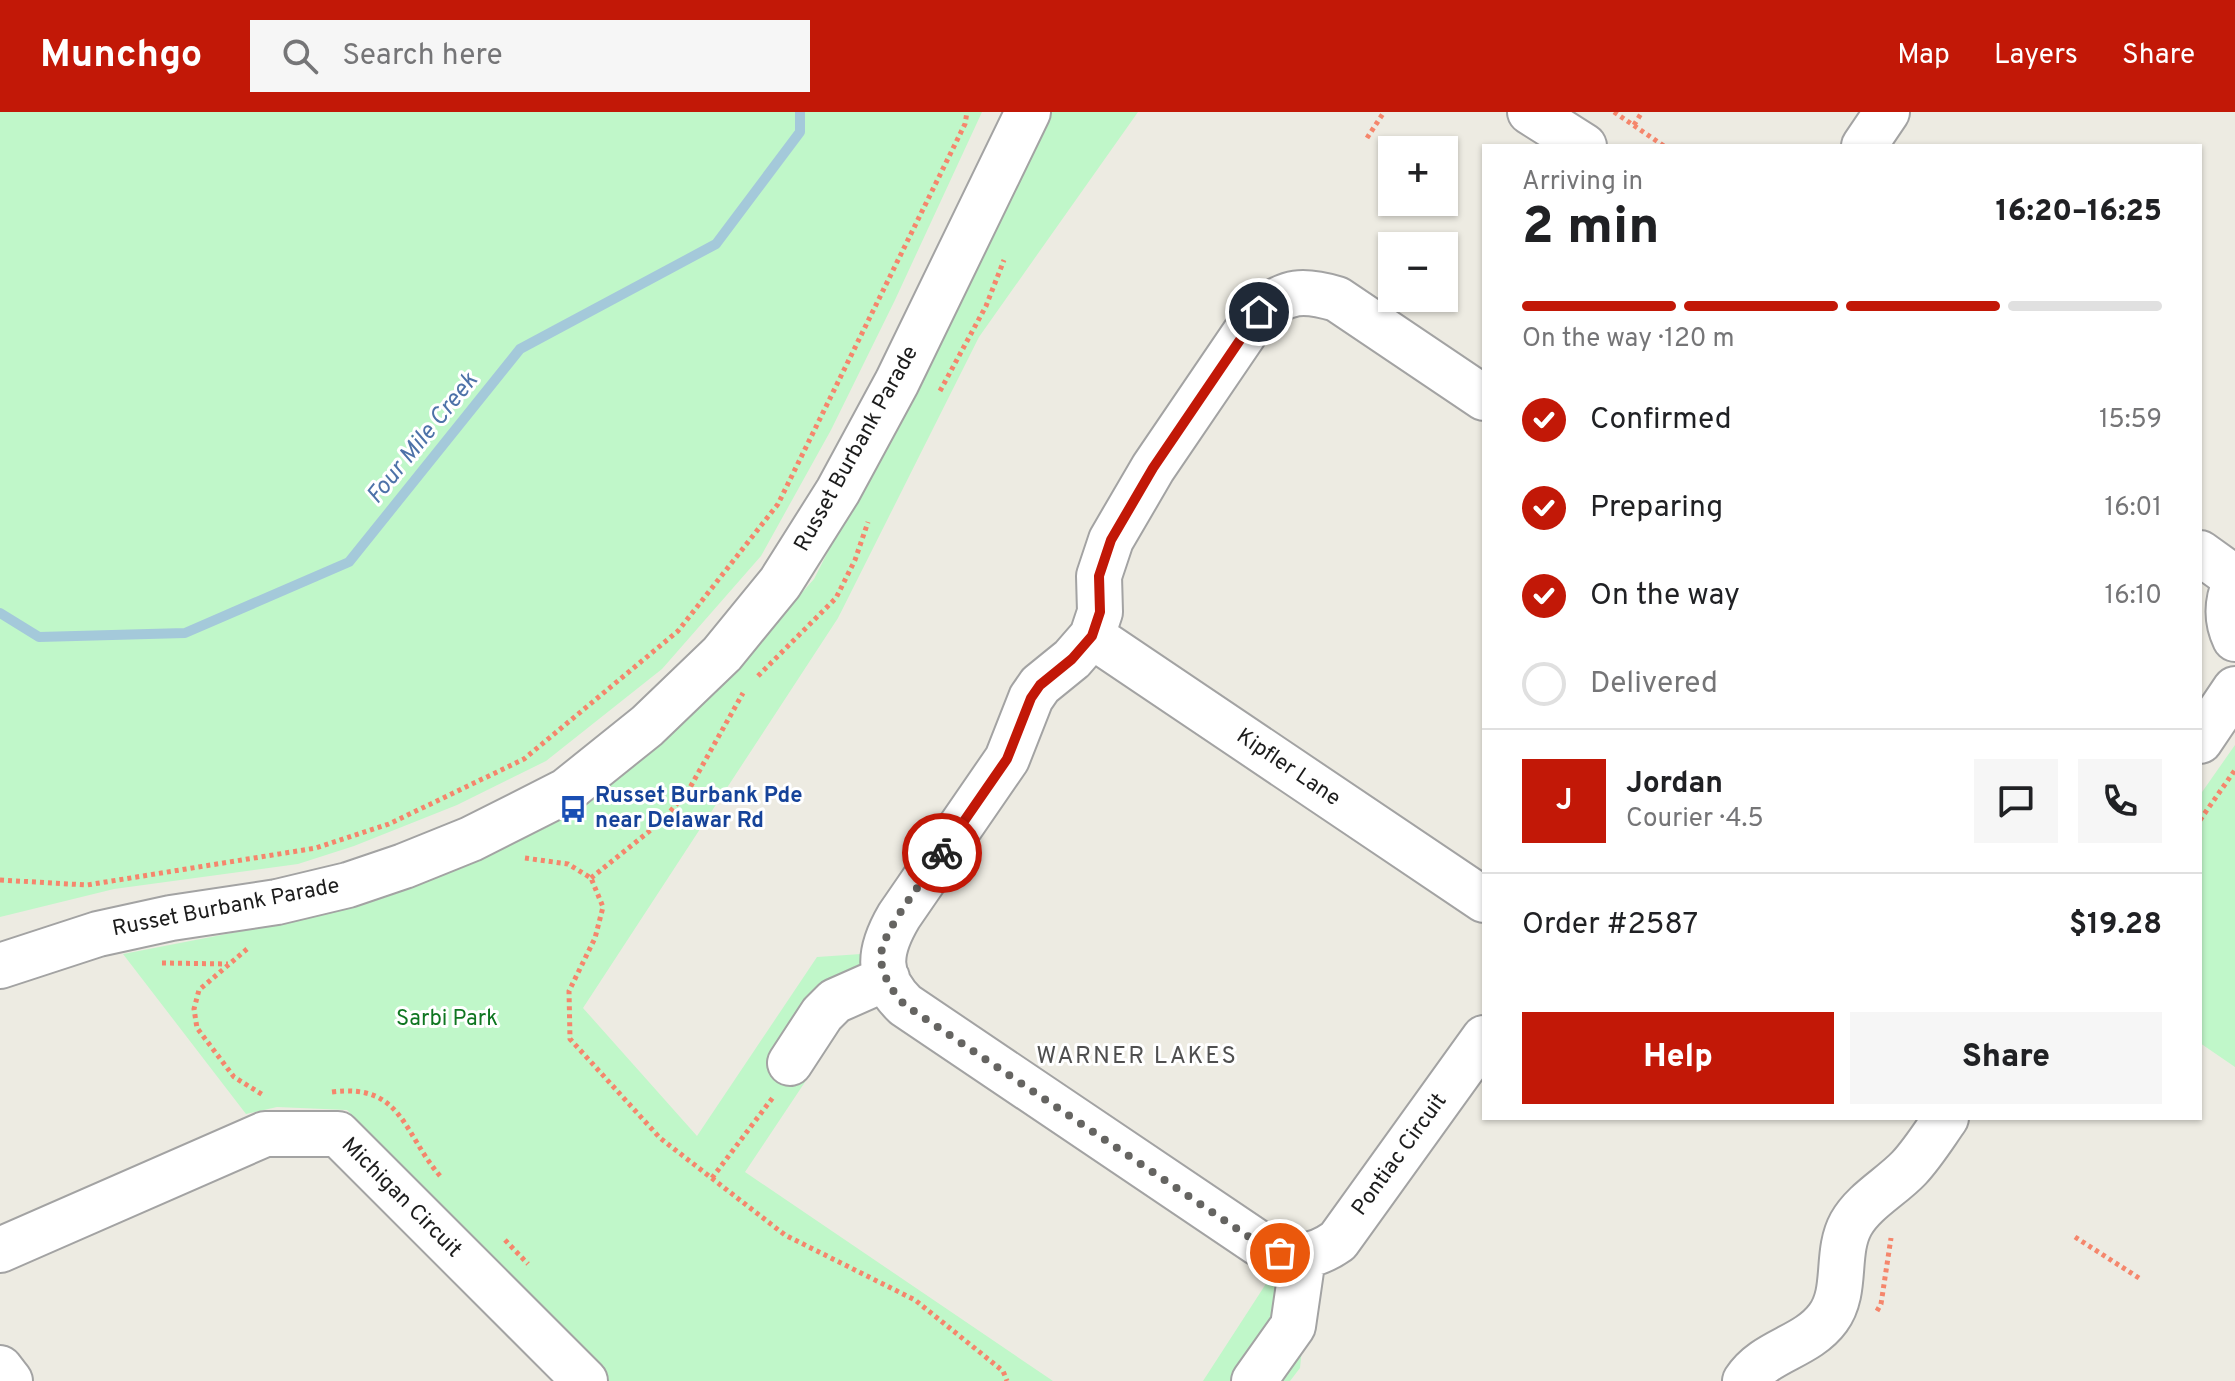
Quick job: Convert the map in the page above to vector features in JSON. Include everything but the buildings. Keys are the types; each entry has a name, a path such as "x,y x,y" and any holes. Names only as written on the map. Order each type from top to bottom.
{"street":[{"name":"Russet Burbank Parade","path":"0,966 98,934 171,918 277,902 348,885 404,866 471,839 566,791 647,726 722,654 780,583 838,491 897,382 1028,112"},
{"path":"1530,112 1581,144"},
{"path":"1865,144 1887,112"},
{"path":"1254,1381 1293,1326 1303,1257 1280,1253 1258,1243 905,1005 894,994 881,956 888,935 1007,759 1031,698 1040,685 1072,659 1092,636 1100,612 1099,576 1111,540 1153,468 1259,312 1276,299 1295,293 1313,292 1337,299 1482,397"},
{"path":"2202,555 2235,580 2228,608 2235,639"},
{"name":"Kipfler Lane","path":"1092,636 1482,899"},
{"path":"2202,738 2235,689"},
{"path":"790,1063 822,1014 835,1001 887,978"},
{"name":"Pontiac Circuit","path":"1303,1257 1321,1253 1338,1241 1482,1041"},
{"path":"1745,1381 1765,1360 1800,1343 1818,1330 1830,1315 1839,1293 1843,1242 1852,1221 1911,1166 1945,1120"},
{"name":"Michigan Circuit","path":"0,1250 265,1134 338,1134 585,1381"},
{"path":"0,1368 10,1381"}],"path":[{"path":"0,880 87,885 316,848 389,824 524,759 678,631 778,504 965,124 967,112"},
{"path":"1367,138 1384,112"},
{"path":"1614,112 1661,144"},
{"path":"1634,125 1642,112"},
{"path":"2202,817 2235,770"},
{"path":"519,857 568,864 591,878 603,907 595,938 569,991 570,1039 660,1138 785,1235 915,1300 1003,1371 1007,1381"},
{"path":"712,1178 783,1083 790,1063"},
{"path":"1874,1316 1881,1304 1891,1238 1901,1227"},
{"path":"2075,1237 2139,1278"}],"green space":[{"path":"0,112 982,112 831,430 761,556 662,669 546,761 457,805 354,846 298,864 114,889 0,917"},
{"name":"Sarbi Park","path":"1051,112 1138,112 979,337 838,618 583,1008 697,1136 817,957 861,954 877,1005 851,1013 745,1172 1053,1381 606,1381 347,1110 277,1107 246,1114 123,954 289,922 415,885 576,805 713,693 814,579"},
{"path":"2235,745 2235,1067 2202,1044 2202,792"},
{"path":"1310,1270 1300,1368 1290,1381 1203,1381 1271,1276"}],"waterway":[{"name":"Four Mile Creek","path":"0,613 39,637 185,633 349,562 520,349 716,244 800,132 800,112"}],"way so far":[{"path":"942,853 888,935 881,956 894,994 905,1005 1258,1243 1280,1253"}],"place":[{"name":"Russet Burbank Pde near Delawar Rd","path":"573,809"}],"district":[{"name":"WARNER LAKES","path":"1137,1057"}],"route":[{"path":"942,853 1007,759 1031,698 1040,685 1072,659 1092,636 1100,612 1099,576 1111,540 1153,468 1259,312"}]}
